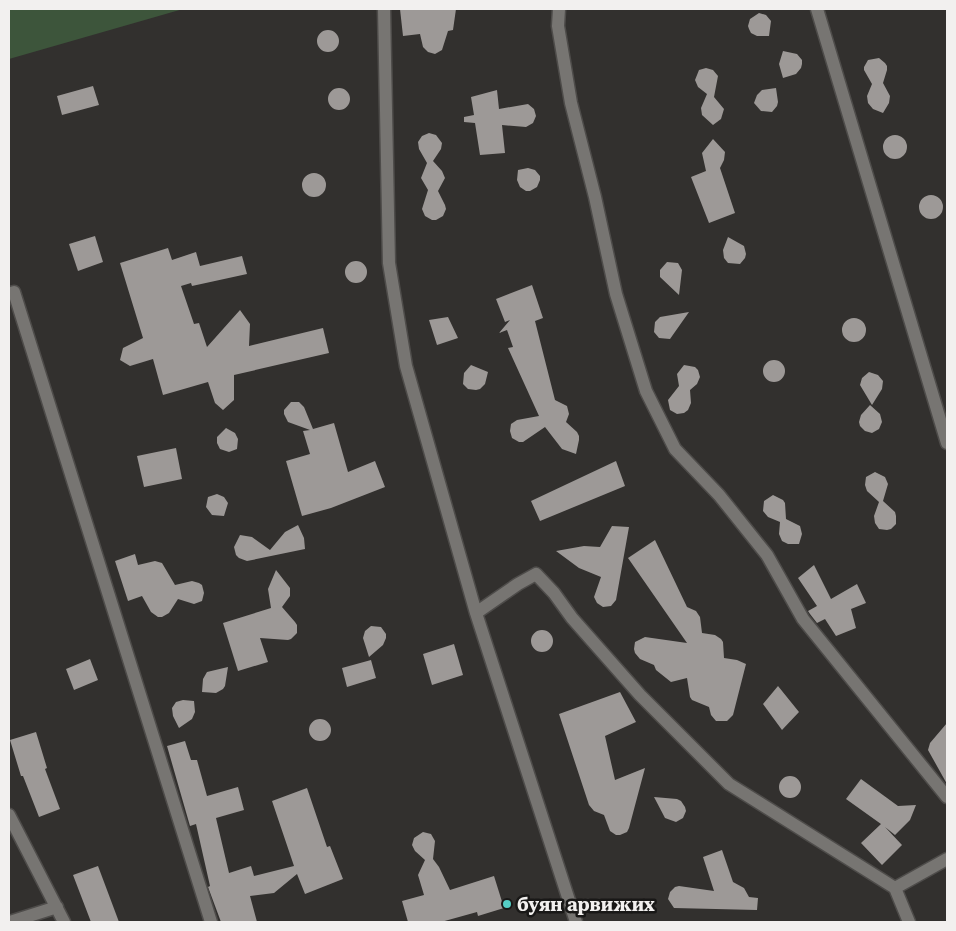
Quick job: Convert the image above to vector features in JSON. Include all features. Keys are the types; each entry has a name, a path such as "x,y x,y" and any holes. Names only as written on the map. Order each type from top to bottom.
{"street":[{"path":"384,9 391,273 406,366 476,613 576,922"},
{"path":"559,9 558,26 571,102 595,197 616,294 646,391 675,449 719,496 767,555 803,619 947,797"},
{"path":"818,9 947,443"},
{"path":"9,294 14,292 211,922"},
{"path":"476,613 536,574 640,695 729,784 895,888 909,922"},
{"path":"9,815 64,922"},
{"path":"895,888 947,859"},
{"path":"10,922 57,907"}],"green space":[{"path":"9,9 183,9 9,59"}],"building":[{"path":"400,9 456,9 453,30 448,31 442,50 435,54 428,52 423,47 420,34 403,36"},
{"path":"759,13 766,15 771,21 769,36 757,36 751,33 749,29 750,19"},
{"path":"324,30 332,30 339,37 339,45 332,52 324,52 317,45 317,37"},
{"path":"783,51 797,54 802,60 802,64 796,74 783,78 779,64"},
{"path":"879,58 887,66 883,83 890,96 889,103 883,113 873,109 868,103 867,96 872,84 864,70 868,60"},
{"path":"706,68 713,70 718,76 714,97 724,109 721,119 713,125 702,115 701,108 707,94 698,87 695,80 699,70"},
{"path":"93,86 99,105 62,115 57,96"},
{"path":"335,88 343,88 350,95 350,103 343,110 335,110 328,103 328,95"},
{"path":"776,88 777,106 772,112 761,111 754,103 757,95 762,90"},
{"path":"497,90 499,109 528,104 534,109 536,116 533,123 526,127 502,125 505,153 480,155 475,123 464,122 464,117 474,115 471,97"},
{"path":"429,133 436,135 442,143 441,149 433,161 442,171 445,178 438,191 446,209 443,216 436,220 425,216 422,209 428,190 421,178 427,163 419,149 418,142 422,136"},
{"path":"895,135 903,139 907,147 903,155 895,159 887,155 883,147 887,139"},
{"path":"713,139 725,152 720,168 735,213 709,223 691,177 706,171 702,153"},
{"path":"528,168 535,170 540,176 540,180 537,187 526,191 520,187 517,180 518,170"},
{"path":"314,173 322,177 326,185 322,193 314,197 306,193 302,185 306,177"},
{"path":"931,195 939,199 943,207 939,215 931,219 923,215 919,207 923,199"},
{"path":"95,236 103,262 78,271 69,244"},
{"path":"728,237 744,246 746,254 740,264 728,263 724,258 723,250"},
{"path":"168,248 172,260 196,252 200,266 242,256 247,274 192,286 191,283 181,286 194,324 199,323 207,347 240,310 250,324 249,346 323,328 329,353 234,375 234,400 223,410 215,403 208,382 163,395 153,359 130,366 120,360 123,348 143,338 120,263"},
{"path":"352,261 360,261 367,268 367,276 360,283 352,283 345,276 345,268"},
{"path":"667,262 678,263 682,270 679,295 660,277 660,270"},
{"path":"532,285 543,318 535,321 555,400 567,406 569,414 566,422 579,436 576,454 562,449 545,427 523,442 512,438 510,431 511,424 517,420 539,416 508,348 513,347 507,330 499,333 510,320 505,322 496,299"},
{"path":"689,312 670,339 659,338 654,332 655,322 660,317"},
{"path":"448,317 458,338 437,345 429,320"},
{"path":"854,318 862,322 866,330 862,338 854,342 846,338 842,330 846,322"},
{"path":"770,360 778,360 785,367 785,375 778,382 770,382 763,375 763,367"},
{"path":"471,365 488,372 485,384 480,389 468,389 463,384 464,373"},
{"path":"684,365 695,367 700,377 697,384 690,390 691,403 688,410 677,414 670,410 668,400 679,386 677,374"},
{"path":"869,372 878,375 883,381 882,389 872,405 860,385 862,378"},
{"path":"291,402 299,402 304,407 313,429 334,423 348,472 375,461 385,487 331,508 302,516 286,461 310,454 303,431 310,430 288,422 284,410"},
{"path":"870,405 880,414 882,422 879,429 872,433 865,431 859,422 861,415"},
{"path":"226,428 235,433 238,439 237,449 229,452 220,449 217,443 217,437"},
{"path":"176,448 182,479 144,487 137,456"},
{"path":"616,461 625,486 540,521 531,501"},
{"path":"875,472 885,477 888,484 883,501 895,512 896,516 896,524 887,530 879,529 875,523 874,516 879,502 867,491 865,485 866,477"},
{"path":"217,494 224,497 228,503 224,516 212,515 206,507 208,497"},
{"path":"773,495 785,503 786,519 800,526 802,534 799,544 788,544 782,541 779,534 780,522 768,517 763,511 764,501"},
{"path":"298,525 304,538 305,549 247,561 236,555 234,547 240,535 252,537 270,550 285,532"},
{"path":"612,526 629,527 616,600 611,606 603,607 597,603 594,597 601,577 579,568 556,551 584,546 600,547"},
{"path":"655,540 687,607 696,611 700,617 702,633 715,635 721,639 723,642 724,658 746,664 733,715 727,721 716,721 711,715 709,707 692,700 687,678 671,682 656,670 654,665 640,659 635,653 635,642 645,637 687,643 628,558"},
{"path":"135,554 138,565 155,561 162,563 175,585 192,581 202,585 204,593 202,601 194,604 178,599 169,613 158,617 151,612 142,596 128,601 115,561"},
{"path":"814,565 831,599 857,584 866,603 851,609 856,628 836,636 825,619 817,623 808,611 817,606 798,578"},
{"path":"276,570 290,588 290,596 282,607 297,625 297,633 288,640 260,638 268,662 238,671 223,623 271,608 268,589"},
{"path":"371,626 381,627 386,634 386,638 383,645 369,657 363,638 365,631"},
{"path":"538,630 546,630 553,637 553,645 546,652 538,652 531,645 531,637"},
{"path":"454,644 463,675 432,685 423,654"},
{"path":"90,659 98,680 74,690 66,669"},
{"path":"371,660 376,678 347,687 342,668"},
{"path":"228,667 223,689 216,693 202,692 203,679 207,672"},
{"path":"778,686 799,712 782,730 763,704"},
{"path":"620,692 636,722 605,736 615,780 645,768 629,828 627,832 616,835 610,831 604,815 594,811 589,805 559,714"},
{"path":"183,700 194,701 195,712 192,719 179,728 173,716 172,708 176,702"},
{"path":"316,719 324,719 331,726 331,734 324,741 316,741 309,734 309,726"},
{"path":"947,723 947,784 928,750 930,743"},
{"path":"36,732 47,768 45,769 60,809 39,817 23,776 21,776 10,740"},
{"path":"185,741 191,760 197,760 207,796 238,787 244,810 216,818 229,873 251,866 254,876 294,866 272,801 307,788 327,847 330,846 343,879 305,894 297,874 274,893 250,896 257,922 221,922 208,887 210,886 196,824 190,826 167,746"},
{"path":"786,776 794,776 801,783 801,791 794,798 786,798 779,791 779,783"},
{"path":"861,779 898,806 916,805 910,820 895,835 885,827 902,845 882,865 861,843 881,824 846,799"},
{"path":"654,797 681,801 686,811 683,818 676,822 665,818"},
{"path":"423,832 431,834 435,841 433,859 450,890 494,876 504,908 478,916 477,912 441,922 408,922 402,901 424,895 418,875 425,860 415,851 412,845 414,838"},
{"path":"722,850 733,882 744,888 749,897 758,898 757,910 674,908 668,899 670,892 675,887 714,891 703,857"},
{"path":"98,866 119,922 91,922 73,875"}],"place":[{"name":"буян арвижих","path":"507,904"}]}
